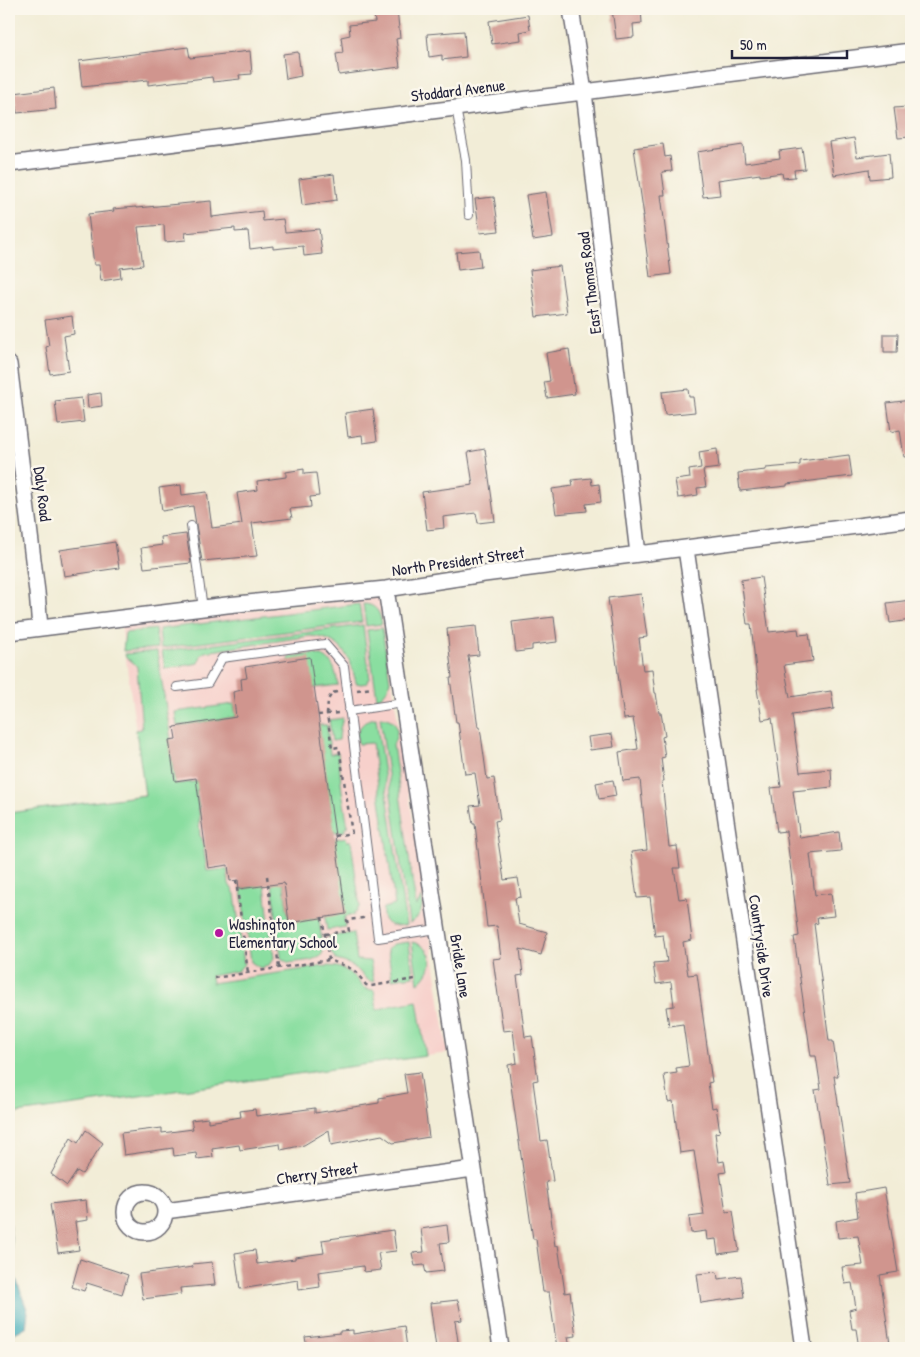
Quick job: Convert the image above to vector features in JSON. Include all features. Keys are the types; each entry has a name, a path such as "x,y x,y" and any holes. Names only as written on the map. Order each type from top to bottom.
{"street":[{"name":"East Thomas Road","path":"571,9 584,92 638,554"},
{"name":"Stoddard Avenue","path":"9,164 911,51"},
{"name":"Daly Road","path":"9,364 35,572 40,628"},
{"name":"North President Street","path":"9,632 386,588 911,519"},
{"name":"Countryside Drive","path":"686,549 804,1348"},
{"name":"Bridle Lane","path":"386,588 501,1348"},
{"name":"Cherry Street","path":"165,1210 474,1169"}],"lane":[{"path":"456,108 466,160 469,216"},
{"path":"191,526 203,608"},
{"path":"177,687 208,683 222,658 325,644 344,666 347,691 345,711 378,938 437,929"},
{"path":"345,711 404,704"}],"path":[{"path":"353,843 339,747 332,748 327,714 328,700 332,693 373,688"},
{"path":"318,715 345,711"},
{"path":"335,836 352,833"},
{"path":"267,876 279,968"},
{"path":"236,880 248,973"},
{"path":"325,934 348,930 347,920 363,918 361,908"},
{"path":"322,917 329,960"},
{"path":"242,929 273,924"},
{"path":"214,978 329,960 356,972 366,985 371,986 416,979"}],"shaded area":[{"name":"Washington Elementary School","path":"379,596 448,1053 10,1114 9,813 145,794 121,625"}],"green space":[{"path":"359,604 362,622 161,648 159,629"},
{"path":"363,604 371,605 377,610 382,624 366,626"},
{"path":"363,625 370,679 367,680 368,683 356,683 351,664 337,644 321,637 310,636 205,652 201,655 199,663 165,669 162,651"},
{"path":"382,628 390,681 387,690 381,697 377,698 367,630"},
{"path":"155,629 158,648 123,651 125,633"},
{"path":"157,651 171,740 169,740 175,784 244,776 245,782 196,790 200,836 202,838 207,871 227,869 229,884 235,894 244,964 238,971 211,976 212,983 323,966 340,968 352,975 366,989 374,990 377,1010 417,1001 426,1056 10,1114 9,813 145,795 136,730 142,729 137,667 126,658 125,654"},
{"path":"319,655 328,660 334,668 338,685 314,688 289,661 289,657"},
{"path":"234,704 236,717 177,726 175,712"},
{"path":"380,717 391,720 397,730 393,745 416,906 422,897 419,916 409,923"},
{"path":"343,718 339,740 332,741 329,720"},
{"path":"376,718 406,925 396,926 388,924 384,919 383,908 395,905 372,743 359,744 357,739 360,727 367,721"},
{"path":"319,725 327,725 330,754 338,753 348,827 345,827 345,831 334,832"},
{"path":"346,837 347,841 351,841 360,907 354,912 354,915 344,917 345,927 327,930 325,917 335,839"},
{"path":"281,865 289,922 319,918 323,952 320,957 312,960 289,963 281,958 270,866"},
{"path":"265,885 269,923 246,926 241,889"},
{"path":"270,926 274,958 268,966 260,968 251,962 247,929"},
{"path":"353,933 357,960 370,961 374,982 365,978 350,965 336,960 331,952 328,937"},
{"path":"409,942 413,976 392,979 388,948 394,944"},
{"path":"412,942 426,949 431,959 428,972 418,983"}],"water":[{"path":"9,1217 14,1273 28,1312 26,1327 9,1336"}],"building":[{"path":"373,9 397,9 400,38 396,39 400,67 339,75 336,54 343,53 341,37 350,35 349,25 375,22"},
{"path":"612,9 641,9 642,23 633,24 634,37 616,39"},
{"path":"528,15 530,30 520,32 521,40 492,44 489,21"},
{"path":"464,31 466,57 442,60 442,55 429,57 427,34"},
{"path":"188,47 190,58 250,51 252,74 239,75 240,79 213,82 212,77 148,85 148,80 82,87 79,61"},
{"path":"298,52 301,76 286,79 283,54"},
{"path":"54,88 56,109 17,113 14,93"},
{"path":"907,107 908,116 911,116 910,137 898,138 894,108"},
{"path":"854,138 857,157 889,153 891,177 870,179 869,169 834,175 829,142"},
{"path":"663,144 665,157 670,156 672,171 662,172 665,195 661,195 671,274 650,277 642,216 644,216 634,148"},
{"path":"743,145 745,163 780,158 779,151 802,148 805,169 794,170 795,177 783,178 782,173 718,180 720,195 703,197 697,152"},
{"path":"334,174 337,200 302,205 299,179"},
{"path":"546,192 553,237 533,240 526,195"},
{"path":"494,197 499,231 480,233 475,199"},
{"path":"211,201 212,217 262,211 263,221 283,219 285,232 319,229 322,254 304,256 303,246 273,249 273,246 250,249 248,231 235,232 235,228 185,233 186,240 165,242 164,225 138,227 143,265 120,268 121,278 101,281 99,265 94,265 88,214 114,211 113,209"},
{"path":"479,250 481,267 458,270 456,252"},
{"path":"560,266 567,313 536,317 530,270"},
{"path":"72,316 74,334 64,336 69,371 50,374 46,347 49,346 45,320"},
{"path":"884,334 898,334 897,352 884,352"},
{"path":"569,349 575,394 547,398 544,382 550,381 546,353"},
{"path":"688,389 689,397 693,397 695,412 665,415 662,392"},
{"path":"101,393 102,406 88,408 87,395"},
{"path":"81,398 84,422 58,425 55,401"},
{"path":"911,400 911,456 904,457 900,430 891,432 887,403"},
{"path":"373,409 377,441 363,443 362,435 348,437 345,413"},
{"path":"485,449 495,521 478,523 476,513 443,517 444,528 427,530 422,492 473,485 468,452"},
{"path":"717,449 719,468 703,470 706,487 697,488 698,495 678,498 675,480 690,478 689,470 701,468 699,452"},
{"path":"849,455 852,476 740,491 738,473 800,465 800,461"},
{"path":"304,469 304,474 316,473 319,496 310,497 311,507 290,509 292,518 252,523 257,556 202,561 193,506 162,511 159,488 181,485 182,495 207,492 212,528 242,524 237,493 258,490 257,481 286,477 286,472"},
{"path":"591,478 592,485 599,484 601,502 586,504 587,511 556,514 552,489 573,486 572,480"},
{"path":"186,534 191,563 144,568 141,548 162,545 161,537"},
{"path":"115,542 119,568 64,576 60,550"},
{"path":"761,577 769,632 798,629 799,635 809,634 813,661 784,665 790,697 831,691 834,709 792,715 800,772 831,769 832,787 793,791 800,838 839,832 841,851 810,854 815,895 831,893 834,916 817,918 818,923 814,924 829,1041 833,1041 838,1076 834,1076 850,1183 830,1185 815,1090 821,1089 816,1056 811,1056 794,937 799,936 786,831 777,832 771,788 781,787 772,718 762,720 751,624 747,624 741,580"},
{"path":"641,594 647,637 639,638 643,670 652,669 655,693 665,736 662,737 665,757 661,758 669,847 677,846 680,868 674,868 679,899 687,898 692,940 683,942 688,975 697,974 712,1082 708,1083 712,1108 716,1107 720,1132 715,1133 719,1162 724,1161 726,1172 720,1173 726,1212 733,1211 739,1251 718,1254 716,1239 707,1240 706,1231 691,1233 689,1217 704,1215 694,1151 680,1153 673,1101 668,1102 664,1075 677,1073 676,1068 689,1066 683,1024 669,1026 666,1007 674,1006 671,982 656,984 653,963 667,962 663,935 655,936 650,897 637,898 631,852 647,850 640,779 623,781 619,752 638,749 633,718 624,719 608,598"},
{"path":"911,600 911,620 890,623 887,603"},
{"path":"554,617 557,642 532,645 532,650 516,652 512,622"},
{"path":"476,626 479,655 468,656 487,779 494,778 500,820 495,821 504,880 518,878 521,897 515,898 519,924 547,932 541,955 520,949 523,975 517,976 525,1037 532,1036 538,1080 533,1081 541,1141 547,1140 553,1181 546,1182 555,1246 558,1245 565,1293 570,1292 576,1336 568,1337 570,1348 557,1348 549,1292 543,1292 536,1239 533,1239 508,1065 517,1063 513,1030 503,1031 493,959 501,958 497,926 487,927 475,824 473,824 470,806 480,805 475,773 465,774 450,678 452,678 447,629"},
{"path":"310,657 346,914 289,923 284,883 239,889 238,880 230,881 228,865 208,868 196,778 175,781 169,740 176,739 174,727 236,717 233,692 242,690 241,679 247,678 245,667"},
{"path":"612,734 614,747 590,750 588,737"},
{"path":"613,780 616,796 599,799 596,783"},
{"path":"420,1072 429,1137 393,1143 382,1135 331,1145 329,1130 304,1145 281,1150 280,1144 240,1150 239,1145 212,1149 213,1157 197,1159 196,1153 174,1156 173,1148 124,1155 121,1133 162,1128 162,1133 193,1129 191,1120 208,1118 208,1122 241,1117 240,1111 255,1109 256,1116 315,1108 315,1113 379,1103 379,1098 407,1093 404,1074"},
{"path":"86,1130 103,1143 82,1174 77,1171 67,1186 51,1174 71,1138 78,1143"},
{"path":"884,1188 898,1272 880,1275 890,1344 859,1348 856,1329 852,1329 849,1310 856,1308 852,1283 845,1284 842,1267 863,1265 858,1236 838,1238 836,1221 858,1217 855,1193"},
{"path":"86,1200 88,1220 75,1222 79,1250 58,1253 50,1204"},
{"path":"447,1225 449,1242 440,1243 444,1271 426,1273 424,1265 415,1266 412,1253 424,1252 421,1229"},
{"path":"393,1230 396,1251 378,1253 381,1270 364,1272 363,1266 318,1272 320,1287 299,1290 298,1280 240,1289 235,1253 255,1250 257,1264 295,1259 295,1257 324,1253 322,1240"},
{"path":"80,1259 128,1275 122,1294 87,1283 84,1291 72,1287"},
{"path":"212,1262 215,1285 180,1288 181,1294 143,1299 139,1274 193,1267 192,1264"},
{"path":"717,1272 718,1279 741,1276 744,1297 701,1303 697,1274"},
{"path":"458,1300 462,1320 455,1321 459,1348 436,1348 430,1303"},
{"path":"404,1326 407,1348 307,1348 305,1337 353,1330 353,1334"}],"place":[{"name":"Washington Elementary School","path":"219,933"}]}
